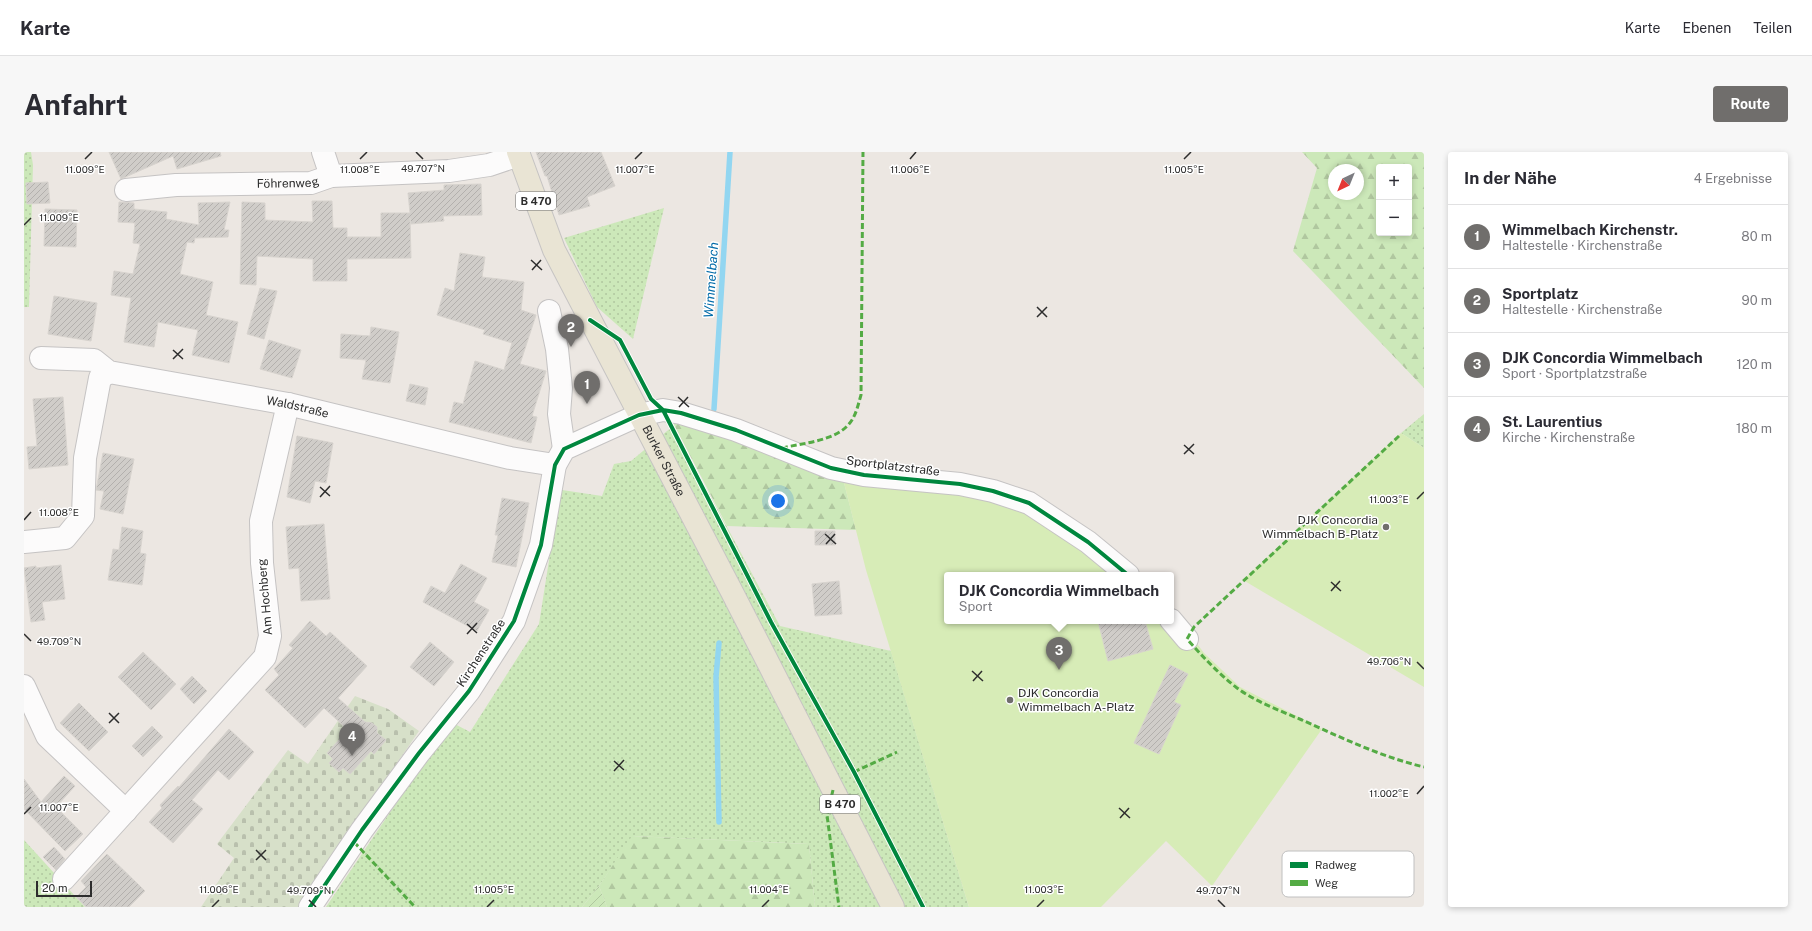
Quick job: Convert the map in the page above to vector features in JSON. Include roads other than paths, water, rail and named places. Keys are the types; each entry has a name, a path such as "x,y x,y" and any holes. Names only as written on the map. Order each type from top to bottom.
{"main road":[{"name":"Burker Straße","path":"518,153 554,250 733,594 893,907"}],"street":[{"path":"323,152 331,176"},
{"name":"Föhrenweg","path":"126,190 176,185 311,183 331,176 449,171 489,165 518,153"},
{"name":"Kirchenstraße","path":"310,907 362,830 419,753 469,690 514,621 540,545 560,457 559,414 561,388 557,349 549,311"},
{"name":"Waldstraße","path":"41,358 94,360 109,372 288,404 510,458 560,457"},
{"path":"24,542 65,538 83,516 85,458 100,378 109,372"},
{"name":"Am Hochberg","path":"64,879 265,657 270,636 262,563 261,521 288,404"},
{"name":"Sportplatzstraße","path":"639,415 663,410 681,413 736,430 831,468 864,475 960,484 993,491 1029,503 1088,542 1124,572"},
{"path":"560,457 639,415"},
{"path":"1174,624 1187,639"},
{"path":"24,686 47,736 126,811"}],"waterway":[{"name":"Wimmelbach","path":"714,409 730,152"},
{"path":"719,643 716,677 719,822"}],"place":[{"name":"Sportplatz","path":"571,347"},
{"name":"Wimmelbach Kirchenstr.","path":"587,404"},
{"name":"DJK Concordia Wimmelbach B-Platz","path":"1386,527"},
{"name":"DJK Concordia Wimmelbach","path":"1059,670"},
{"name":"DJK Concordia Wimmelbach A-Platz","path":"1010,700"},
{"name":"St. Laurentius","path":"352,756"}]}
